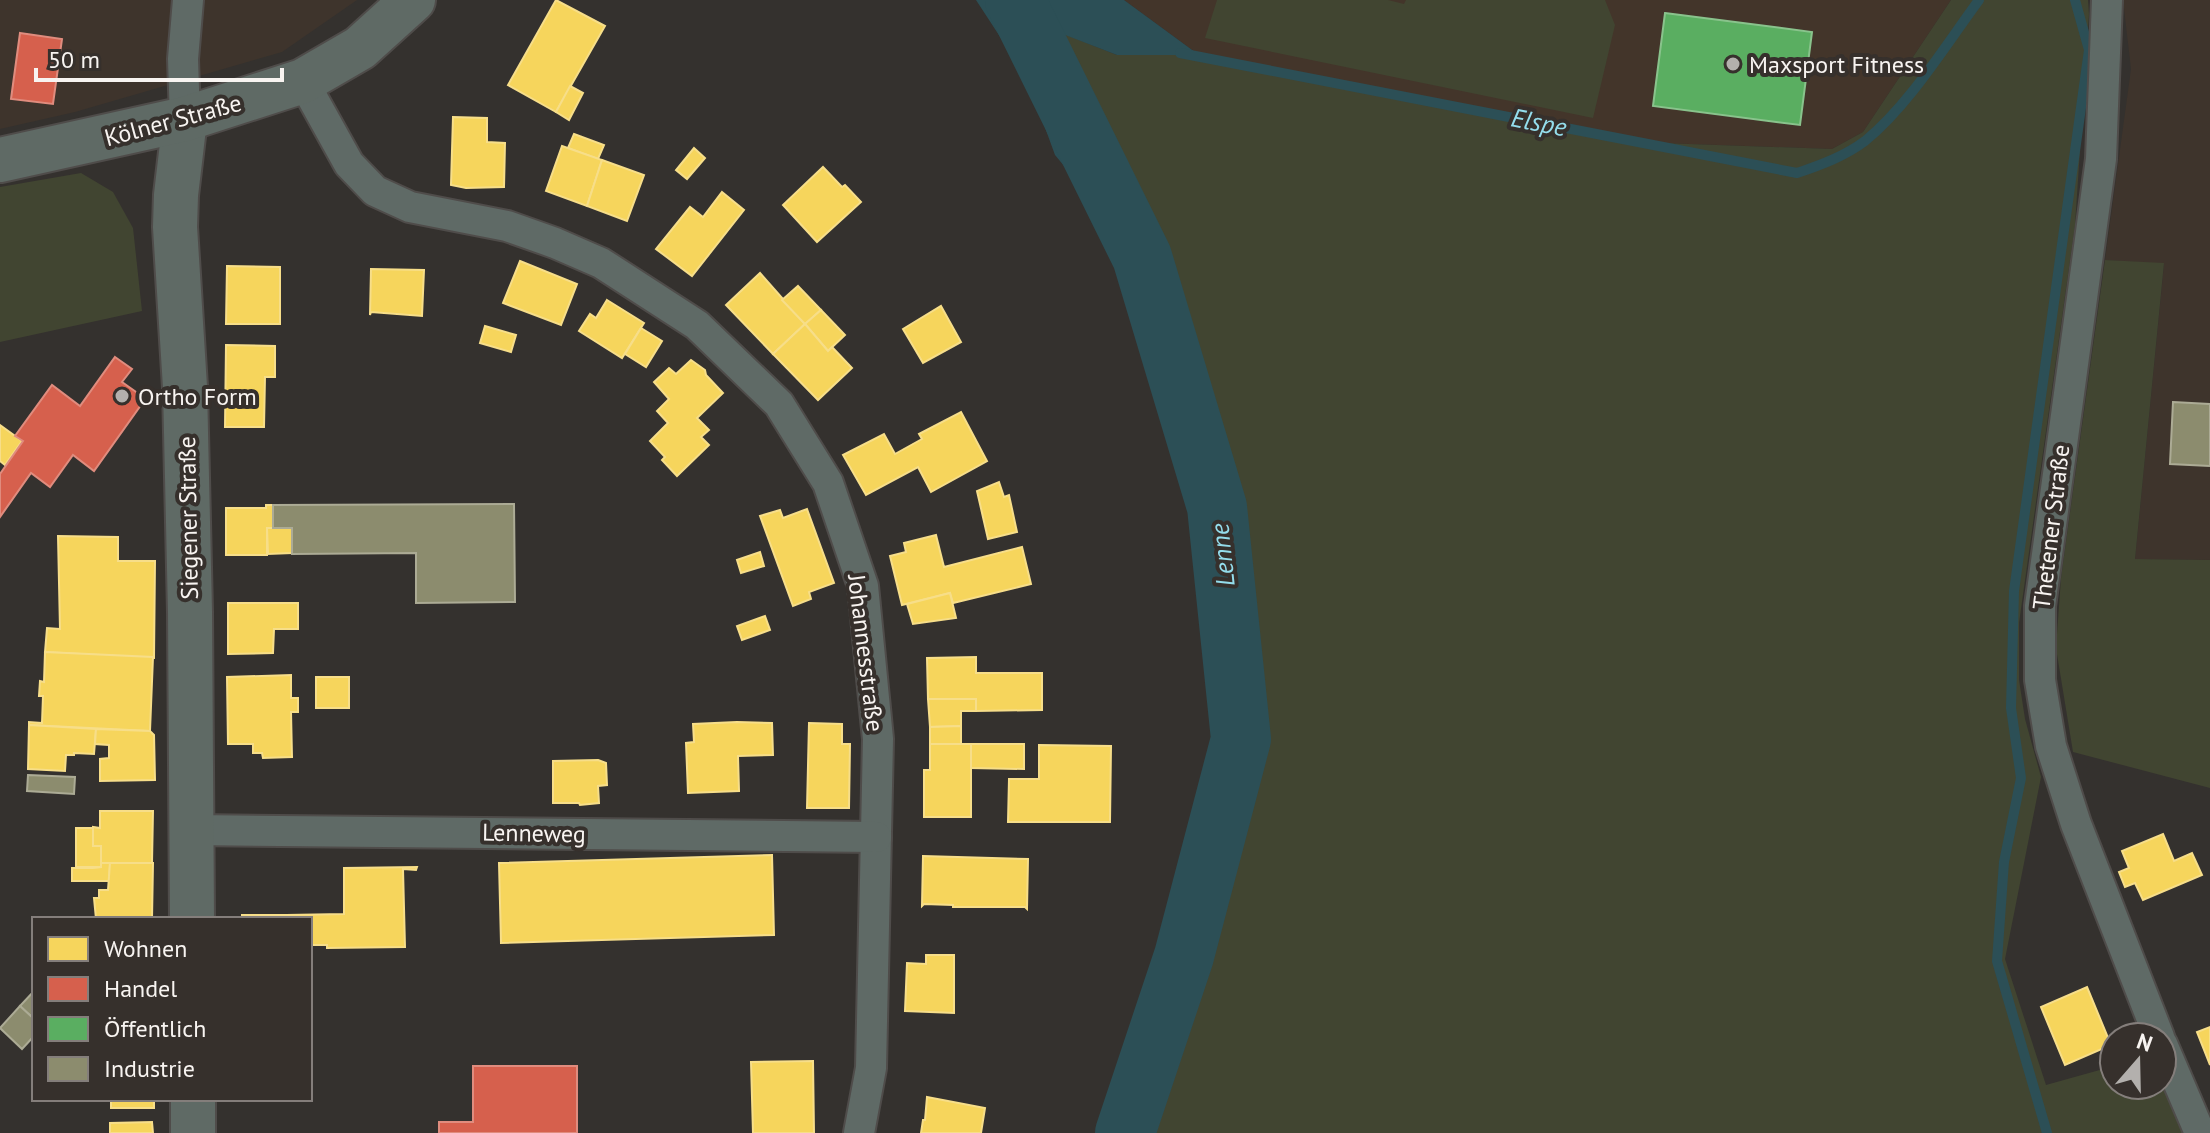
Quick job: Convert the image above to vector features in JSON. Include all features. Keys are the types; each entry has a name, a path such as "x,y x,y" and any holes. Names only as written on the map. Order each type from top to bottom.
{"main road":[{"name":"Kölner Straße","path":"0,160 185,119 303,81 360,48 413,0"},
{"name":"Siegener Straße","path":"185,119 175,227 185,387 192,917"},
{"path":"193,1101 193,1133"}],"street":[{"path":"185,119 183,59 188,0"},
{"name":"Thetener Straße","path":"2107,0 2101,159 2040,606 2040,680 2051,746 2076,824 2153,1021"},
{"name":"Johannesstraße","path":"303,81 349,164 375,191 410,207 507,226 555,243 601,263 697,325 779,404 828,483 863,586 878,739 871,1068 859,1133"},
{"name":"Lenneweg","path":"192,830 876,837"},
{"path":"2178,1081 2200,1133"}],"shaded area":[{"path":"0,0 357,0 282,52 75,112 0,129"},
{"path":"1124,0 1951,0 1863,132 1832,149 1661,143 1440,106 1199,55"},
{"path":"2123,0 2210,0 2210,560 2135,559 2164,264 2105,260 2131,69"}],"green space":[{"path":"1217,0 1388,0 1404,4 1406,0 1605,0 1615,25 1593,118 1205,38"},
{"path":"1951,0 2088,0 2075,225 2019,623 2019,680 2025,719 2041,777 2005,959 2046,1085 2098,1070 2098,1101 2173,1101 2186,1133 1112,1133 1239,766 1223,591 1120,233 1093,99 1059,32 1117,55 1199,55 1439,106 1661,143 1832,149 1863,132"},
{"path":"81,173 113,192 133,228 142,311 0,342 0,187"},
{"path":"2105,260 2164,263 2135,559 2210,560 2210,788 2073,752 2056,648 2061,578"}],"water":[{"path":"976,0 1124,0 1199,55 1117,55 1060,33 1093,99 1120,233 1055,155 1027,78"}],"building: Wohnen":[{"path":"556,0 605,26 556,112 508,85"},
{"path":"570,86 583,93 569,120 556,112"},
{"path":"453,117 487,118 487,142 505,143 504,187 466,188 451,185"},
{"path":"574,134 604,145 598,159 568,148"},
{"path":"562,146 602,160 587,206 546,191"},
{"path":"694,148 705,158 687,179 676,170"},
{"path":"602,160 644,175 627,221 587,206"},
{"path":"823,167 861,202 817,242 783,205"},
{"path":"722,192 744,210 692,276 656,249 690,207 703,217"},
{"path":"520,261 577,284 561,325 503,303"},
{"path":"227,266 280,267 280,324 226,324"},
{"path":"371,269 424,270 422,316 371,312 370,315"},
{"path":"760,273 805,324 773,354 726,305"},
{"path":"798,286 821,310 805,324 782,300"},
{"path":"607,300 644,323 622,358 579,331 590,314 596,318"},
{"path":"941,306 961,342 923,363 903,329"},
{"path":"821,310 845,335 828,351 805,324"},
{"path":"805,324 828,351 832,347 852,368 818,400 773,354"},
{"path":"485,326 516,335 511,352 480,343"},
{"path":"641,328 662,341 646,367 625,354"},
{"path":"226,345 275,346 275,377 265,377 264,427 225,427"},
{"path":"691,360 705,370 723,393 697,418 709,430 701,437 709,445 677,476 650,441 668,423 657,411 669,399 654,382 669,368 676,374"},
{"path":"961,412 987,461 931,492 918,467 866,495 843,455 884,434 895,454 922,439 919,434"},
{"path":"0,425 22,441 5,465 0,461"},
{"path":"999,482 1004,497 1009,495 1017,532 988,539 977,491"},
{"path":"266,505 273,505 273,528 267,528 267,555 226,555 226,508 266,508"},
{"path":"807,509 834,583 809,592 811,599 793,606 760,516 780,510 783,518"},
{"path":"267,528 292,528 292,553 268,554"},
{"path":"936,535 944,567 1022,547 1031,584 953,603 950,593 902,605 890,556 906,552 904,543"},
{"path":"58,536 118,537 118,561 155,561 154,658 45,652 47,628 60,629"},
{"path":"760,552 764,566 741,573 737,560"},
{"path":"950,593 956,618 913,624 907,604"},
{"path":"228,603 298,603 298,629 274,629 273,653 228,654"},
{"path":"765,616 770,630 742,640 737,626"},
{"path":"45,652 153,657 150,731 29,725 29,722 42,723 43,696 39,696 40,681 44,682"},
{"path":"976,657 976,673 1042,673 1042,710 976,711 976,699 928,699 927,658"},
{"path":"291,675 291,698 298,698 298,712 291,712 292,757 263,758 262,753 253,753 253,744 228,744 227,677"},
{"path":"316,677 349,677 349,708 316,708"},
{"path":"928,699 976,699 976,711 961,711 961,726 930,727"},
{"path":"772,723 773,755 738,756 739,791 688,793 686,743 694,742 693,724"},
{"path":"809,723 842,724 842,744 850,744 849,808 807,808"},
{"path":"29,725 96,729 94,754 66,755 65,771 28,769"},
{"path":"961,726 961,744 930,744 930,727"},
{"path":"96,729 150,731 154,735 155,780 100,781 100,759 109,758 109,745 95,744"},
{"path":"930,744 971,744 971,817 924,817 924,770 930,770"},
{"path":"971,744 1024,744 1024,769 971,768"},
{"path":"1039,745 1111,746 1110,822 1008,822 1009,779 1039,779"},
{"path":"598,760 606,763 607,785 598,786 599,803 553,803 553,761"},
{"path":"100,811 153,811 152,863 101,863 101,846 93,846 93,827 100,828"},
{"path":"76,828 93,828 93,846 101,846 101,867 76,867"},
{"path":"2163,834 2174,861 2192,853 2202,875 2143,900 2135,883 2125,887 2119,872 2129,868 2122,851"},
{"path":"772,855 774,935 501,943 499,863"},
{"path":"923,856 1028,859 1027,909 922,906"},
{"path":"101,863 110,863 109,881 72,881 72,868 101,867"},
{"path":"110,863 153,863 152,917 96,917 94,898 99,898 99,890 108,890"},
{"path":"417,867 416,870 403,869 405,947 327,948 327,945 312,945 312,917 287,917 344,914 344,868"},
{"path":"242,915 287,915 287,917"},
{"path":"926,955 954,955 954,1013 905,1011 907,963 926,964"},
{"path":"2087,987 2101,1021 2098,1021 2098,1051 2065,1065 2041,1007"},
{"path":"2210,1027 2210,1065 2197,1032"},
{"path":"813,1061 814,1133 753,1133 751,1062"},
{"path":"927,1097 985,1108 981,1133 921,1133"},
{"path":"111,1101 154,1101 154,1108 111,1108"},
{"path":"152,1122 153,1133 110,1133 110,1123"}],"building: Handel":[{"path":"20,33 62,39 53,104 11,99"},
{"path":"115,357 132,369 122,382 139,394 141,405 94,471 73,455 50,487 31,473 0,517 0,474 23,441 15,436 52,385 80,406"},
{"path":"473,1066 577,1066 577,1133 439,1133 439,1122 473,1122"}],"building: Öffentlich":[{"name":"Maxsport Fitness","path":"1665,13 1812,32 1800,125 1653,106"}],"building: Industrie":[{"path":"2173,402 2210,404 2210,466 2170,464"},
{"path":"514,504 515,602 416,603 416,553 292,554 292,528 273,528 273,505"},
{"path":"28,775 75,777 74,794 27,791"},
{"path":"32,993 32,1017 20,1006"},
{"path":"20,1006 32,1017 32,1038 22,1049 0,1028"}],"waterway":[{"name":"Lenne","path":"1015,0 1142,257 1217,507 1241,739 1184,956 1125,1133"},
{"name":"Elspe","path":"1180,53 1797,173 1849,151 1881,126 1926,74 1979,0"},
{"path":"2047,1133 1997,961 2004,862 2021,778 2011,708 2014,591 2089,50 2075,0"}],"place":[{"name":"Maxsport Fitness","path":"1733,64"},
{"name":"Ortho Form","path":"122,396"}]}
